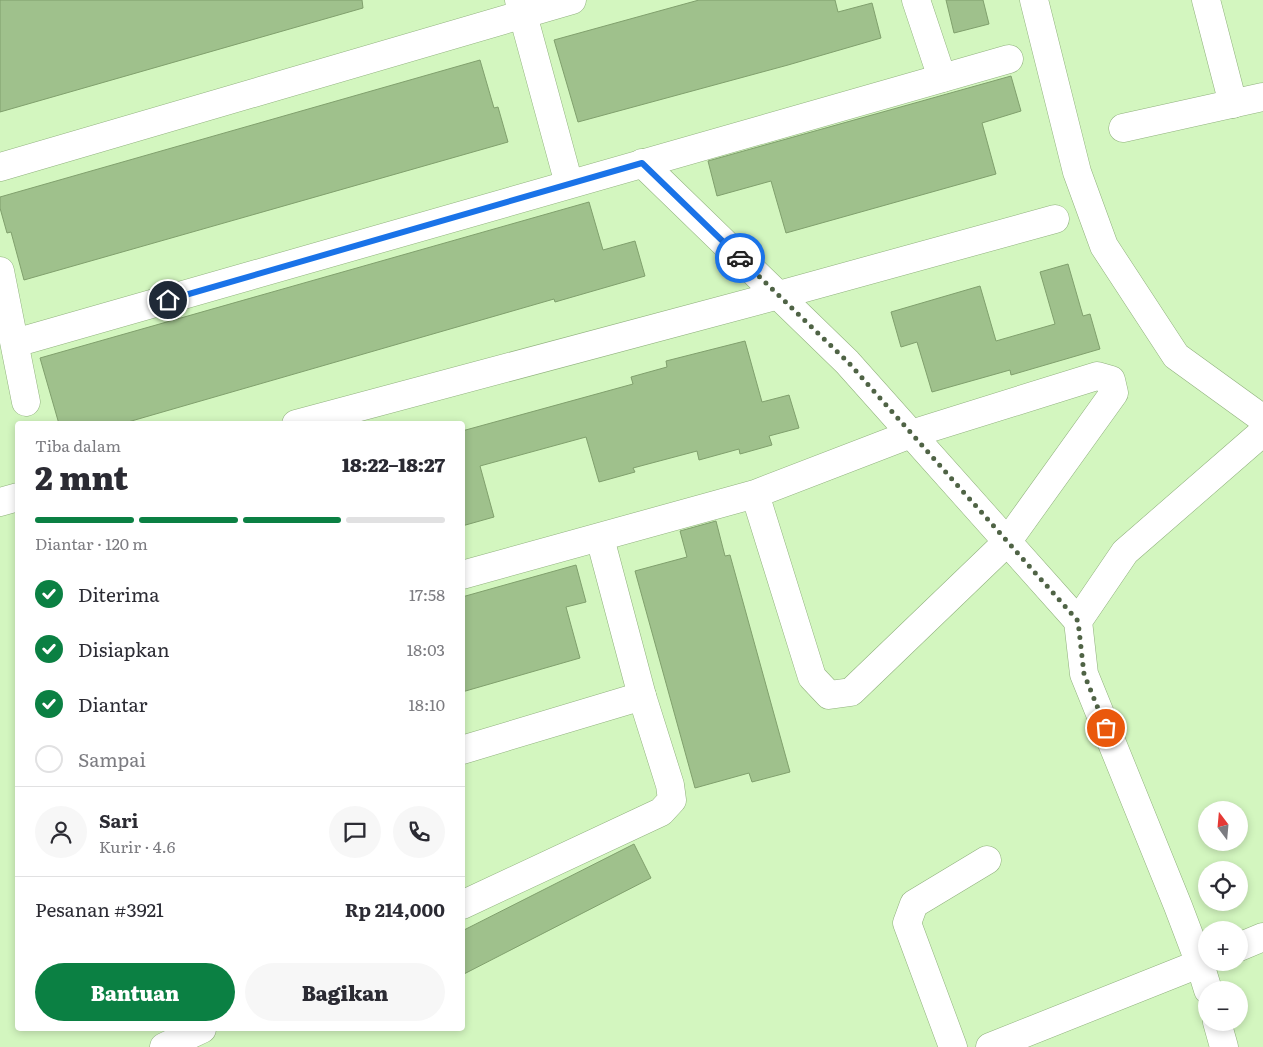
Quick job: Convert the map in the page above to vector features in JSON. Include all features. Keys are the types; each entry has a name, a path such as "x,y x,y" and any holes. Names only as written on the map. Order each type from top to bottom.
{"street":[{"path":"0,167 521,7 572,0"},
{"path":"916,0 942,78"},
{"path":"1034,0 1077,172 1104,246 1176,356 1263,419"},
{"path":"1206,0 1233,104"},
{"path":"521,7 569,184"},
{"path":"15,344 1009,58"},
{"path":"1122,128 1263,97"},
{"path":"642,163 848,362 1078,621 1084,674 1198,950"},
{"path":"307,421 1055,219"},
{"path":"0,271 26,402"},
{"path":"465,574 755,494 911,434 1097,376 1111,380 1114,393 1006,542 851,692 829,695 812,676 755,494"},
{"path":"1078,621 1125,552 1263,432"},
{"path":"0,502 15,498"},
{"path":"465,904 661,812 672,800 670,785 642,696 600,538"},
{"path":"465,749 642,696"},
{"path":"954,1047 907,923 914,904 986,860"},
{"path":"1248,943 1263,936"},
{"path":"990,1047 1198,964"},
{"path":"152,1031 156,1047"},
{"path":"164,1047 198,1031"},
{"path":"1220,1031 1224,1047"}],"building":[{"path":"0,0 362,0 363,8 0,112"},
{"path":"699,0 835,0 838,12 872,3 881,38 578,122 554,40"},
{"path":"946,0 983,0 989,24 954,33"},
{"path":"480,60 494,108 498,107 508,142 24,280 11,232 7,233 0,208 0,197"},
{"path":"1011,76 1021,111 982,123 996,174 786,233 771,181 717,196 708,161"},
{"path":"589,202 603,250 635,241 645,276 555,302 554,299 131,421 58,421 40,358"},
{"path":"1068,264 1083,316 1090,314 1100,349 1011,375 1010,370 932,392 917,342 901,347 891,312 980,286 996,341 1055,324 1040,272"},
{"path":"745,341 762,402 789,395 799,428 769,436 772,445 740,454 739,449 699,460 697,451 633,468 635,472 599,482 586,437 480,466 494,517 465,525 465,430 633,384 631,377 667,367 666,361"},
{"path":"716,521 725,556 730,555 790,772 752,782 749,773 695,788 635,571 687,557 680,531"},
{"path":"576,565 586,602 566,607 580,658 465,691 465,596"},
{"path":"634,844 651,878 465,973 465,929"}],"way so far":[{"path":"740,258 848,362 1078,621 1084,674 1106,728"}],"route":[{"path":"168,300 642,163 740,258"}]}
